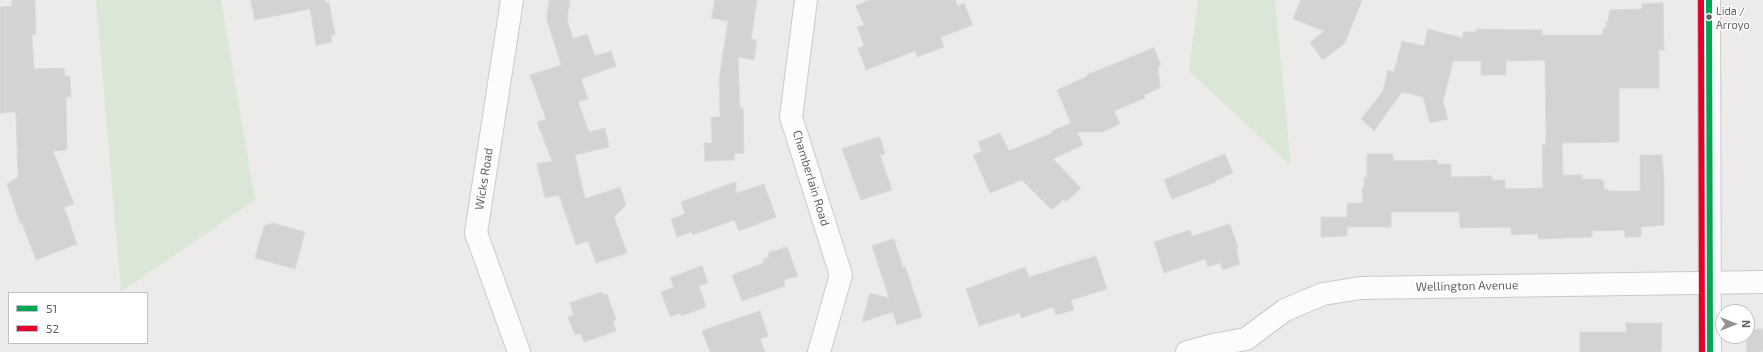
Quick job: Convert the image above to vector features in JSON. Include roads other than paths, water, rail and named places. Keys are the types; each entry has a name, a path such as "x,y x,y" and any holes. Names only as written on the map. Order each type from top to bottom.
{"street":[{"name":"Wicks Road","path":"512,0 476,233 519,352"},
{"name":"Chamberlain Road","path":"806,0 792,117 841,275 819,352"},
{"path":"1709,0 1710,352"},
{"name":"Wellington Avenue","path":"1187,352 1213,345 1241,346 1285,310 1323,294 1361,288 1763,282"}],"place":[{"name":"Lida / Arroyo","path":"1709,17"}]}
